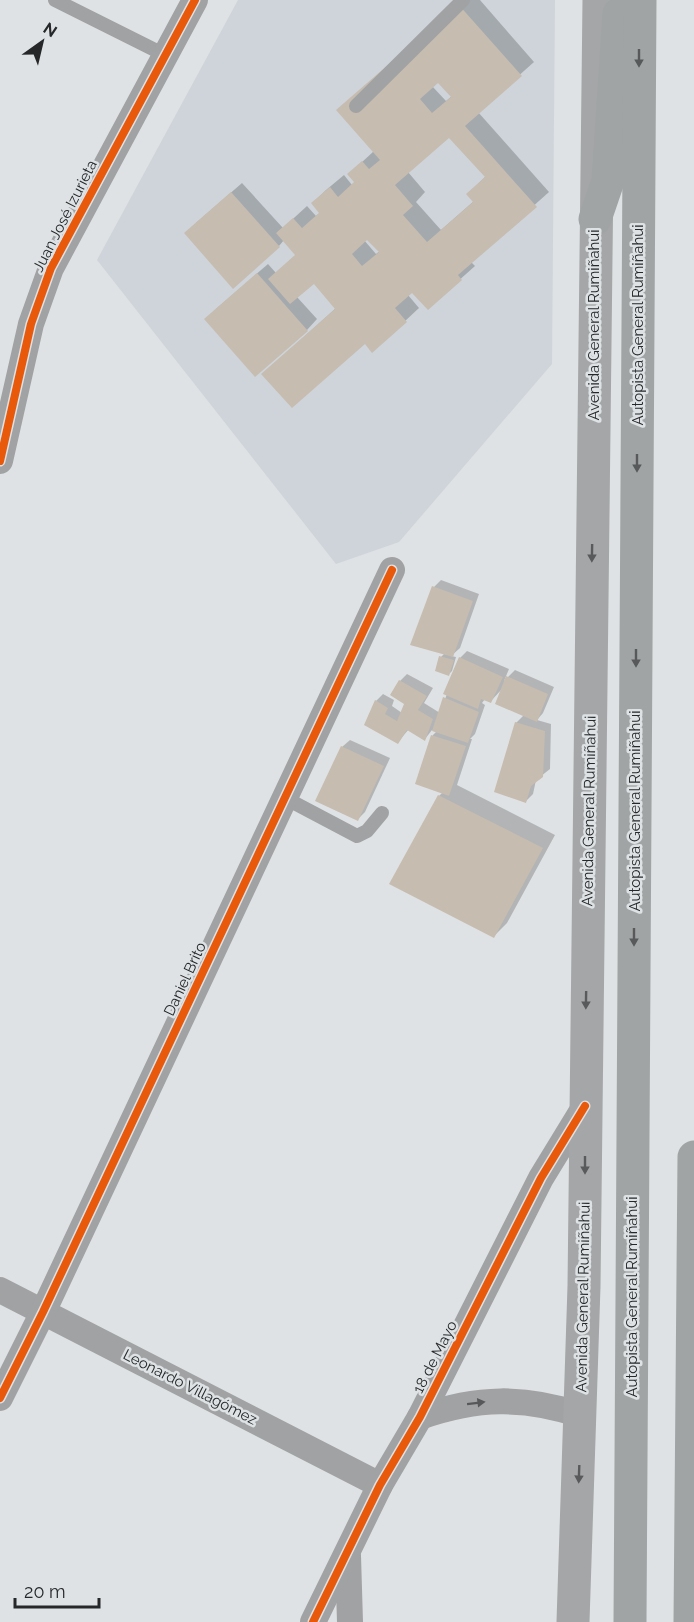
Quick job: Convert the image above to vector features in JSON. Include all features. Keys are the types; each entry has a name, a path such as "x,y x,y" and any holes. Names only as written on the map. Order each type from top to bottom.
{"highway":[{"path":"595,219 608,181 620,0"},
{"name":"Autopista General Rumiñahui","path":"630,1622 640,0"},
{"path":"690,1622 694,1157"}],"main road":[{"name":"Avenida General Rumiñahui","path":"573,1622 581,1416 598,0"}],"street":[{"name":"Juan José Izurieta","path":"0,458 31,324 51,268 195,0"},
{"name":"Daniel Brito","path":"0,1398 43,1312 392,570"},
{"name":"18 de Mayo","path":"313,1622 380,1485 420,1417 541,1178 585,1106"},
{"name":"Leonardo Villagómez","path":"0,1290 380,1485"},
{"name":"18 de Mayo","path":"420,1417 445,1408 500,1401 528,1402 555,1407 581,1416"},
{"path":"348,1553 350,1622"}],"lane":[{"path":"55,0 165,55"},
{"path":"356,106 464,0"},
{"path":"285,798 357,836 367,831 382,813"}],"shaded area":[{"path":"238,0 555,0 552,364 399,542 336,564 97,260"}],"building":[{"path":"458,4 522,76 465,126 537,207 458,275 462,280 428,310 412,293 395,308 407,322 372,353 365,344 292,408 261,374 335,309 314,284 290,304 268,279 295,255 276,233 293,218 302,228 319,213 311,203 330,187 338,197 354,182 347,174 362,161 369,169 380,160 336,110","holes":["438,83 451,97 432,113 420,99","449,138 485,177 466,194 473,202 427,242 403,215 413,206 395,185","367,240 379,252 362,266 352,254"]},
{"path":"231,192 280,247 233,289 184,233"},
{"path":"257,273 308,331 255,377 204,319"},
{"path":"432,586 473,601 453,657 410,645"},
{"path":"439,656 454,660 449,676 435,671"},
{"path":"459,657 503,677 491,703 481,699 478,709 443,694"},
{"path":"506,676 548,694 537,722 495,704"},
{"path":"399,680 427,696 418,710 433,719 425,741 407,730 398,744 364,725 375,700 388,708 385,714 397,721 404,704 390,695"},
{"path":"443,697 479,712 468,743 432,731"},
{"path":"515,722 545,731 543,777 531,786 526,803 494,792"},
{"path":"431,735 466,746 449,796 415,784"},
{"path":"341,746 384,766 358,821 315,801"},
{"path":"438,795 543,848 494,938 389,884"}],"cycle path":[{"path":"0,461 31,324 51,268 195,0"},
{"path":"0,1398 43,1312 392,570"},
{"path":"313,1622 380,1485 420,1417 541,1178 585,1106"}]}
